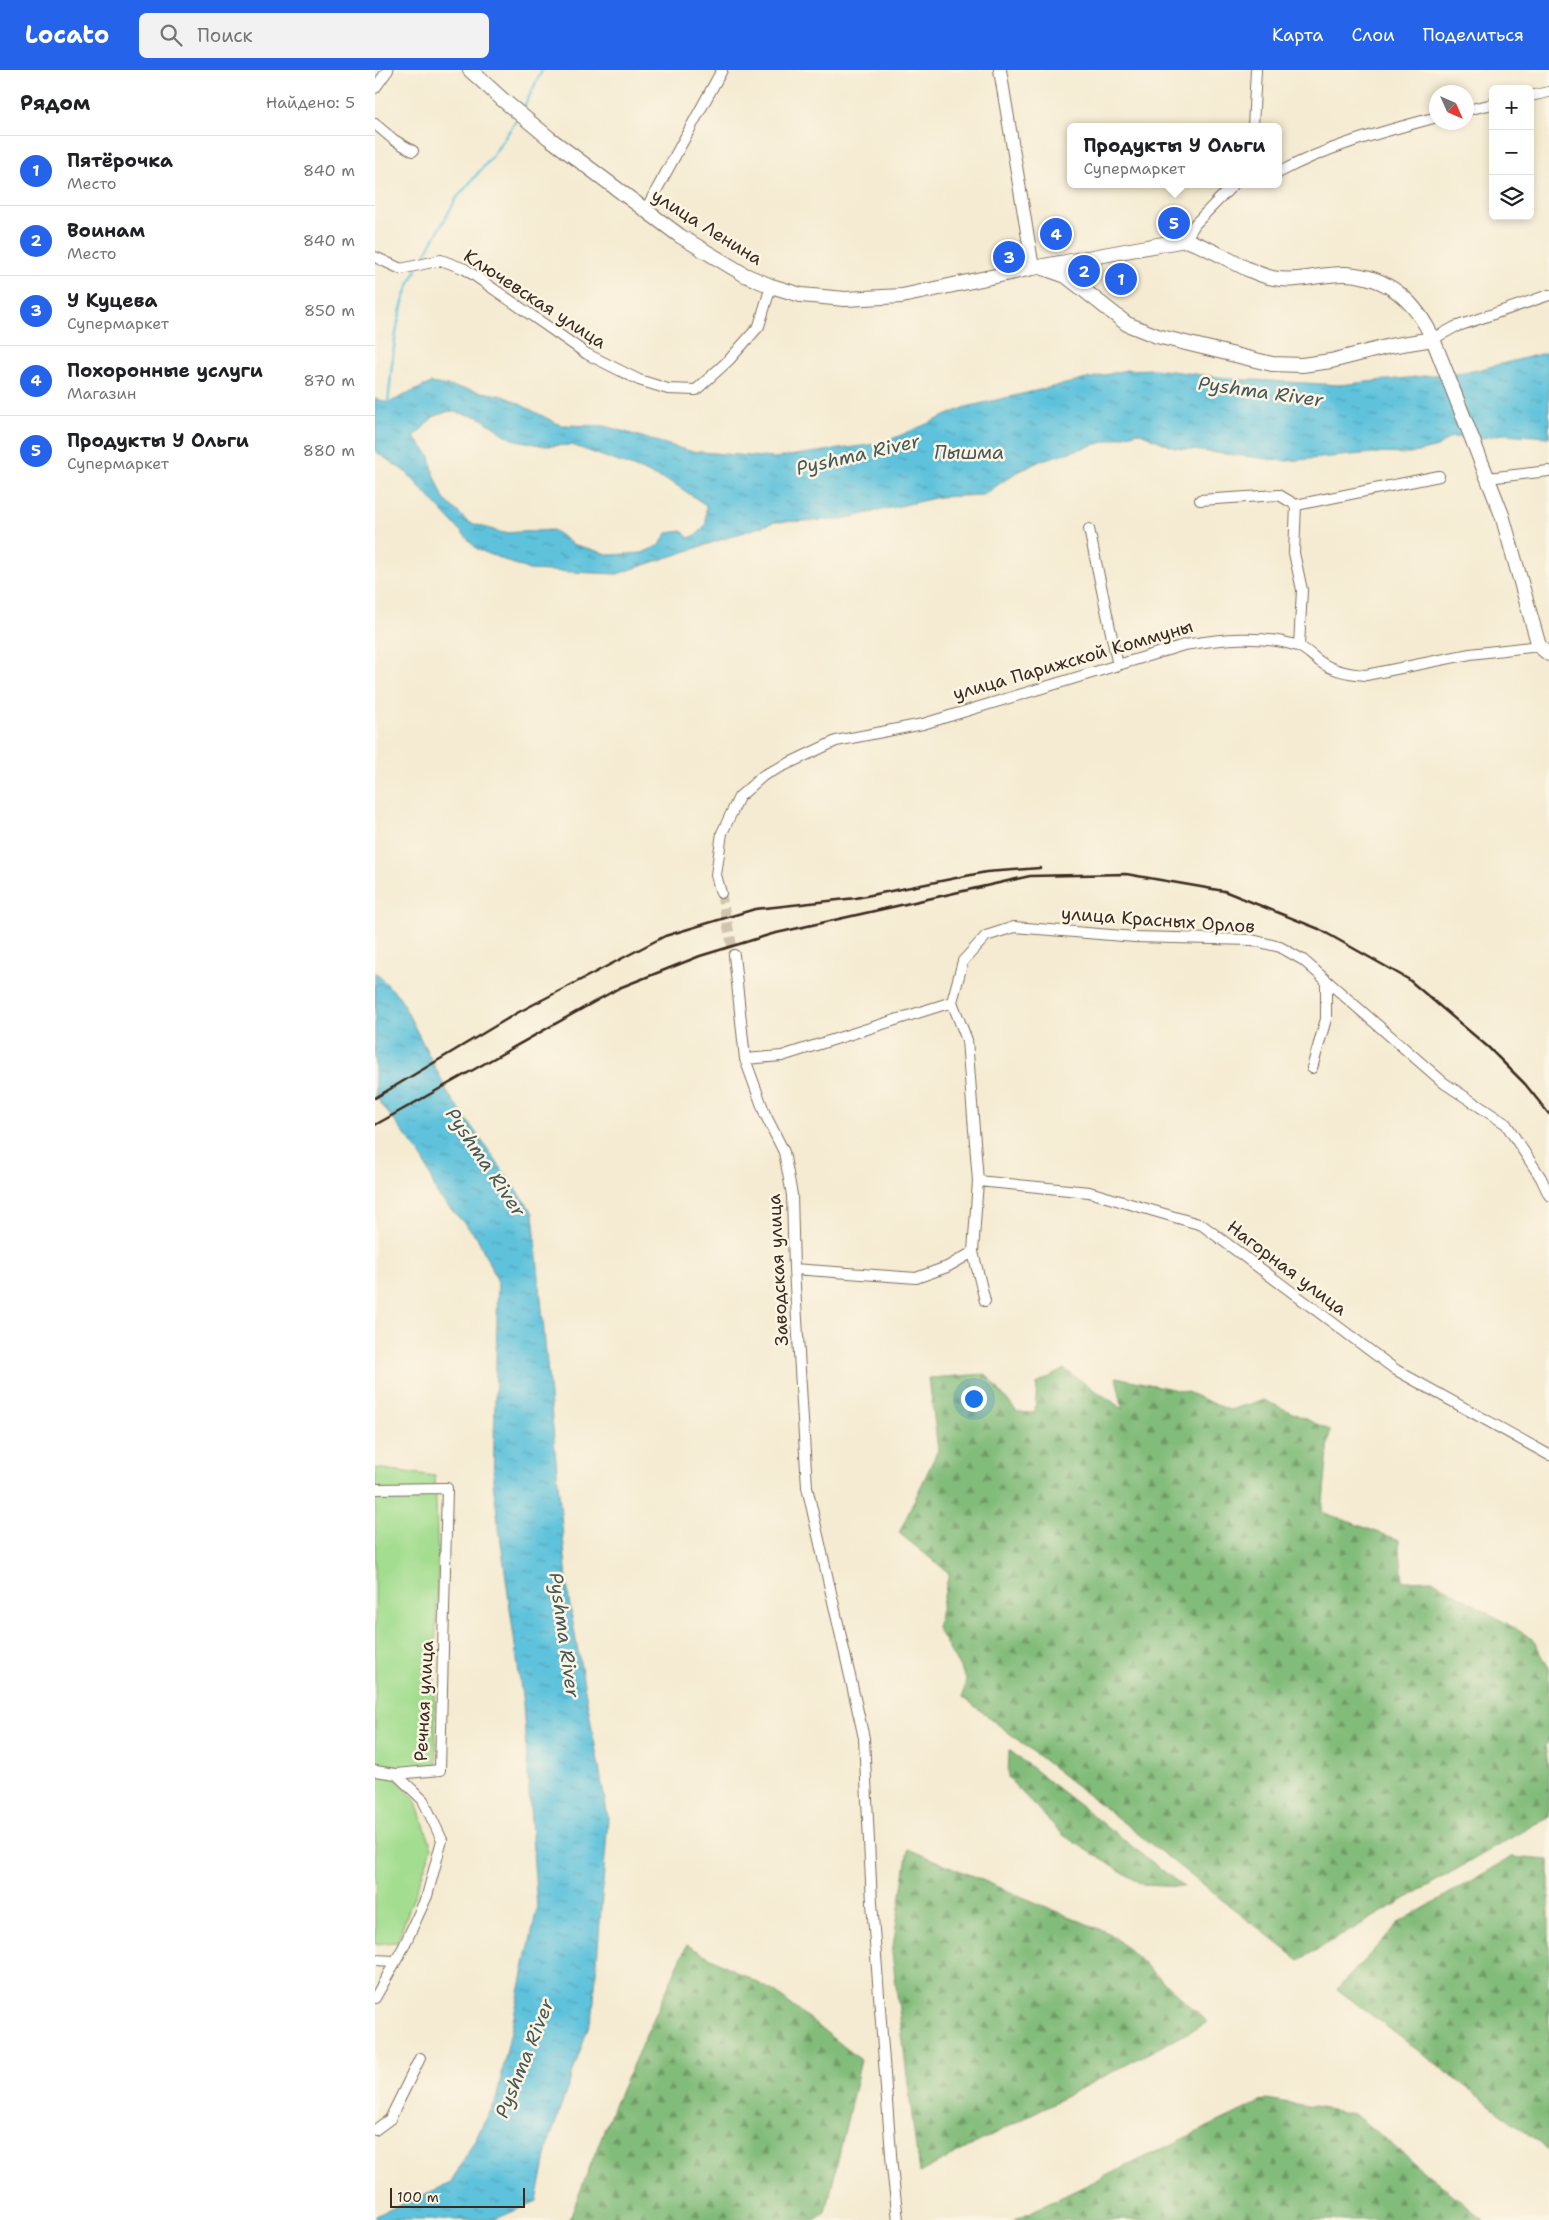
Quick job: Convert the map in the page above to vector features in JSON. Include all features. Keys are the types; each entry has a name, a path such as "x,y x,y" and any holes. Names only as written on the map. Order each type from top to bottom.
{"main road":[{"name":"улица Ленина","path":"470,70 549,138 645,211 720,261 745,275 771,286 801,295 845,299 902,296 1185,240"},
{"path":"1185,240 1215,251 1258,273 1275,278 1293,279 1345,274 1373,278 1390,286 1406,298 1418,311 1433,338 1487,478 1517,563 1544,650"},
{"path":"1037,268 1065,276 1127,324 1157,336 1272,364 1302,365 1331,361 1390,346 1433,338"}],"street":[{"path":"375,88 388,70"},
{"path":"645,211 722,70"},
{"path":"999,70 1037,268"},
{"path":"1253,123 1256,70"},
{"path":"1534,95 1549,92"},
{"path":"1474,108 1489,105"},
{"path":"1282,170 1295,162 1365,137 1429,119"},
{"path":"375,124 394,140 413,151"},
{"path":"1185,240 1195,224 1230,188"},
{"name":"Ключевская улица","path":"375,257 401,269 441,260 465,269 587,354 639,380 668,389 696,390 729,360 759,326 771,286"},
{"path":"1433,338 1455,327 1549,295"},
{"path":"1487,478 1549,471"},
{"path":"1200,500 1273,494 1284,497 1296,505 1439,476"},
{"path":"1296,505 1294,553 1302,590 1299,646"},
{"path":"1089,529 1118,666"},
{"name":"улица Парижской Коммуны","path":"721,893 717,875 722,833 739,797 764,775 836,741 923,724 1184,645 1226,638 1264,639 1299,646 1327,667 1366,675 1470,654 1544,650"},
{"name":"улица Красных Орлов","path":"952,1002 963,961 987,936 1014,927 1135,937 1252,940 1280,947 1303,960 1443,1083 1506,1124 1541,1178 1549,1195"},
{"name":"Заводская улица","path":"734,955 745,1059 765,1114 784,1152 792,1194 794,1269 807,1486 864,1738 872,1903 891,2168 898,2220"},
{"path":"1313,1068 1326,1019 1326,982"},
{"path":"745,1059 782,1056 952,1002 967,1040 978,1181 973,1252 985,1301"},
{"name":"Нагорная улица","path":"978,1181 1089,1192 1203,1224 1396,1370 1549,1456"},
{"path":"794,1269 916,1278 947,1267 973,1252"},
{"name":"Речная улица","path":"375,1489 447,1488 440,1770 396,1774"},
{"path":"375,1771 396,1774"},
{"name":"Речная улица","path":"375,1998 427,1896 442,1840 423,1800 396,1774"},
{"path":"375,1960 395,1961"},
{"path":"375,2130 390,2119 420,2058"}],"green space":[{"path":"1064,1369 1123,1409 1116,1377 1187,1392 1229,1410 1264,1400 1330,1430 1322,1512 1399,1540 1403,1581 1432,1580 1533,1639 1549,1668 1549,1742 1545,1746 1549,1772 1549,1816 1299,1960 963,1697 966,1679 937,1628 949,1573 899,1533 938,1450 929,1378 986,1374 1017,1412 1035,1413 1037,1384"},
{"path":"375,1468 435,1476 438,1562 434,1690 437,1765 386,1769 415,1799 432,1848 397,1942 375,1944"},
{"path":"1009,1750 1184,1887 1143,1885 1063,1835 1008,1778"},
{"path":"908,1849 1111,1934 1208,2022 919,2173 892,1953"},
{"path":"1512,1857 1549,1860 1549,2150 1337,1989 1400,1922"},
{"path":"687,1945 775,1992 861,2060 826,2212 815,2220 569,2220 612,2110"},
{"path":"1266,2099 1354,2114 1484,2220 1014,2220"}],"water":[{"name":"Пышма","path":"1549,352 1549,437 1502,434 1482,438 1451,437 1437,447 1410,454 1373,453 1287,461 1175,448 1138,432 1042,460 1014,474 983,495 939,497 838,520 775,522 617,574 529,570 477,549 407,473 375,451 375,398 388,403 431,383 504,396 560,425 605,426 689,451 774,458 883,443 966,407 1126,370 1155,369 1235,379 1339,385 1473,371","holes":["449,411 479,417 512,439 545,446 572,445 673,483 706,505 706,524 698,534 689,538 682,531 667,533 660,545 642,553 611,555 572,544 553,530 503,533 468,522 444,499 433,471 430,456 414,437 433,417"]},
{"name":"Pyshma River","path":"375,972 399,996 449,1095 533,1213 569,1601 608,1818 593,2013 549,2142 537,2201 493,2220 375,2220 375,2216 451,2183 496,2101 537,1908 523,1704 493,1483 498,1282 477,1237 437,1194 423,1158 375,1096"}],"waterway":[{"path":"523,109 542,70"},
{"path":"422,260 456,199 491,158 518,118"},
{"path":"388,404 393,352 399,317 403,300 417,269"}],"tunnel":[{"path":"721,893 734,955"}],"railway":[{"path":"375,1098 517,1013 665,936 755,909 856,898 986,872 1040,868"},
{"path":"375,1125 619,988 700,956 772,934 1030,876 1126,874 1224,891 1319,929 1408,979 1488,1047 1525,1084 1549,1114"}],"place":[{"name":"Продукты У Ольги","path":"1174,223"},
{"name":"Похоронные услуги","path":"1056,234"},
{"name":"У Куцева","path":"1009,257"},
{"name":"Воинам","path":"1084,271"},
{"name":"Пятёрочка","path":"1121,279"}]}
